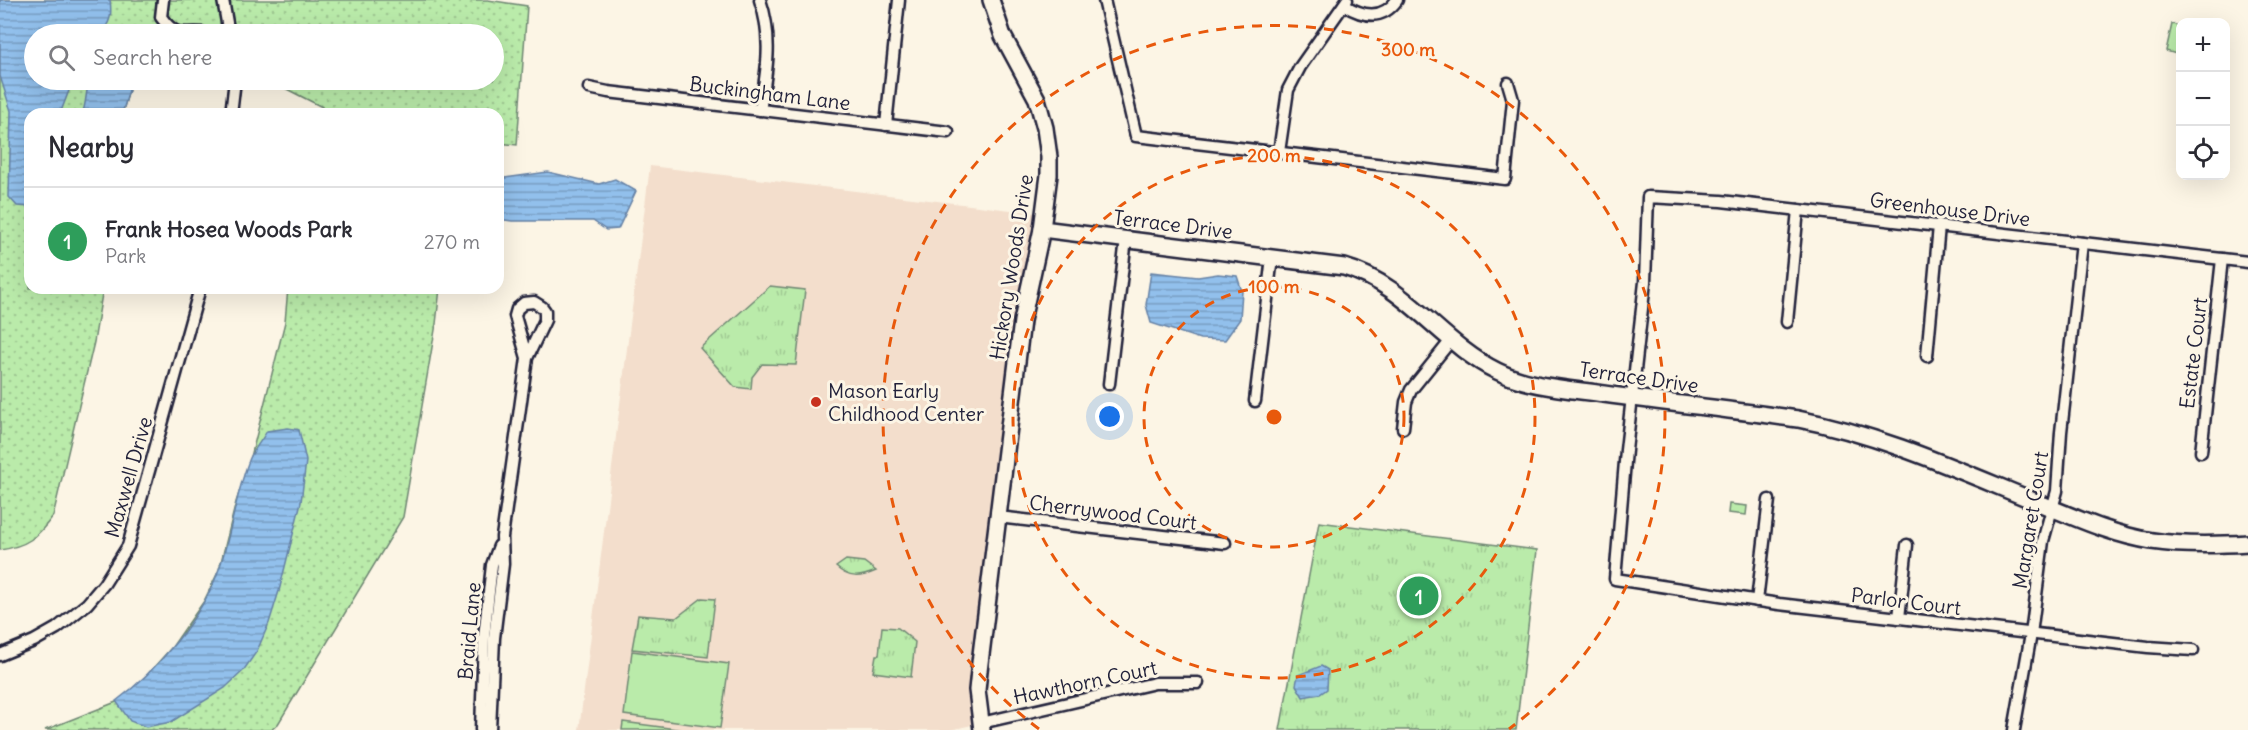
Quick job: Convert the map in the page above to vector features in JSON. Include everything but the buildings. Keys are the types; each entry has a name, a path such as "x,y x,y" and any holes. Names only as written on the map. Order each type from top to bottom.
{"street":[{"path":"163,0 161,17 166,24"},
{"path":"223,0 227,24"},
{"path":"760,0 765,13 769,46 760,110"},
{"path":"886,125 899,0"},
{"name":"Hickory Woods Drive","path":"981,726 977,690 979,670 1022,321 1042,229 1049,174 1045,128 1036,99 1003,36 991,0"},
{"path":"1104,0 1136,136 1505,179 1513,100 1508,83"},
{"path":"1279,152 1288,90 1300,67 1345,2 1355,12 1370,15 1384,12 1397,0"},
{"name":"Buckingham Lane","path":"589,87 608,92 948,132"},
{"path":"232,108 234,90"},
{"name":"Greenhouse Drive","path":"1631,397 1645,282 1648,197 1721,201 2248,262"},
{"path":"1787,322 1798,210"},
{"path":"1928,356 1939,226"},
{"name":"Terrace Drive","path":"1042,229 1344,267 1360,272 1389,288 1478,361 1512,378 1835,426 1879,439 2093,525 2152,541 2188,544 2248,543"},
{"path":"1109,384 1126,239"},
{"name":"Margaret Court","path":"2014,730 2031,634 2043,541 2059,471 2061,432 2082,243"},
{"path":"1255,401 1272,257"},
{"name":"Estate Court","path":"2201,452 2222,259"},
{"name":"Maxwell Drive","path":"0,655 34,641 57,628 87,604 104,584 128,546 198,294"},
{"name":"Braid Lane","path":"490,730 502,537 527,358 545,320 545,311 542,306 534,302 524,303 517,309 515,316 527,358"},
{"path":"1403,428 1406,402 1411,390 1452,339"},
{"name":"Parlor Court","path":"1631,397 1615,579 1757,601 2031,634 2193,650"},
{"path":"1757,601 1769,500"},
{"name":"Cherrywood Court","path":"998,517 1225,543"},
{"name":"Braid Lane","path":"481,730 484,637 492,565 502,537"},
{"path":"1899,618 1907,545"},
{"name":"Hawthorn Court","path":"981,726 1155,683 1170,681 1198,683"}],"shaded area":[{"name":"Mason Early Childhood Center","path":"650,166 1043,214 1026,302 981,723 950,730 579,730"}],"green space":[{"path":"0,0 488,0 527,6 517,145 504,144 504,108 322,108 289,90 504,90 504,24 24,24 24,90 129,90 124,108 24,108 24,294 102,294 94,342 53,516 31,540 0,550"},
{"path":"2172,24 2176,25 2176,54 2166,51"},
{"path":"770,286 805,290 796,365 762,364 752,377 751,389 735,387 700,348"},
{"path":"287,294 439,294 403,517 278,724 271,730 45,730 116,702 136,687 172,647 204,601 219,570 236,502 251,457 285,322"},
{"path":"1729,504 1747,506 1746,515 1728,513"},
{"path":"1319,522 1537,550 1516,730 1280,730"},
{"path":"846,560 864,562 876,571 860,576 845,574 836,567"},
{"path":"702,598 715,599 708,657 632,649 638,615 676,618"},
{"path":"882,627 898,628 915,642 911,677 873,672 876,655 879,655"},
{"path":"632,651 729,664 720,728 624,715"},
{"path":"623,722 684,730 622,730"}],"water":[{"path":"0,0 110,0 110,18 107,24 24,24 24,90 69,90 62,108 24,108 24,207 17,206 9,197 11,111 0,76"},
{"path":"87,90 129,90 124,108 84,108"},
{"path":"548,172 599,184 615,179 636,191 618,229 606,230 593,221 512,221 504,220 504,178"},
{"path":"1151,272 1198,277 1218,274 1237,276 1242,291 1240,319 1225,340 1200,339 1151,323 1146,305"},
{"path":"288,428 299,430 306,461 301,502 279,591 257,651 243,671 225,688 171,722 146,727 130,721 116,701 162,659 202,605 219,569 250,458 267,431"},
{"path":"1321,666 1328,670 1327,689 1320,694 1303,697 1296,685 1298,675"}],"place":[{"name":"Mason Early Childhood Center","path":"816,402"},
{"name":"Frank Hosea Woods Park","path":"1419,596"}]}
